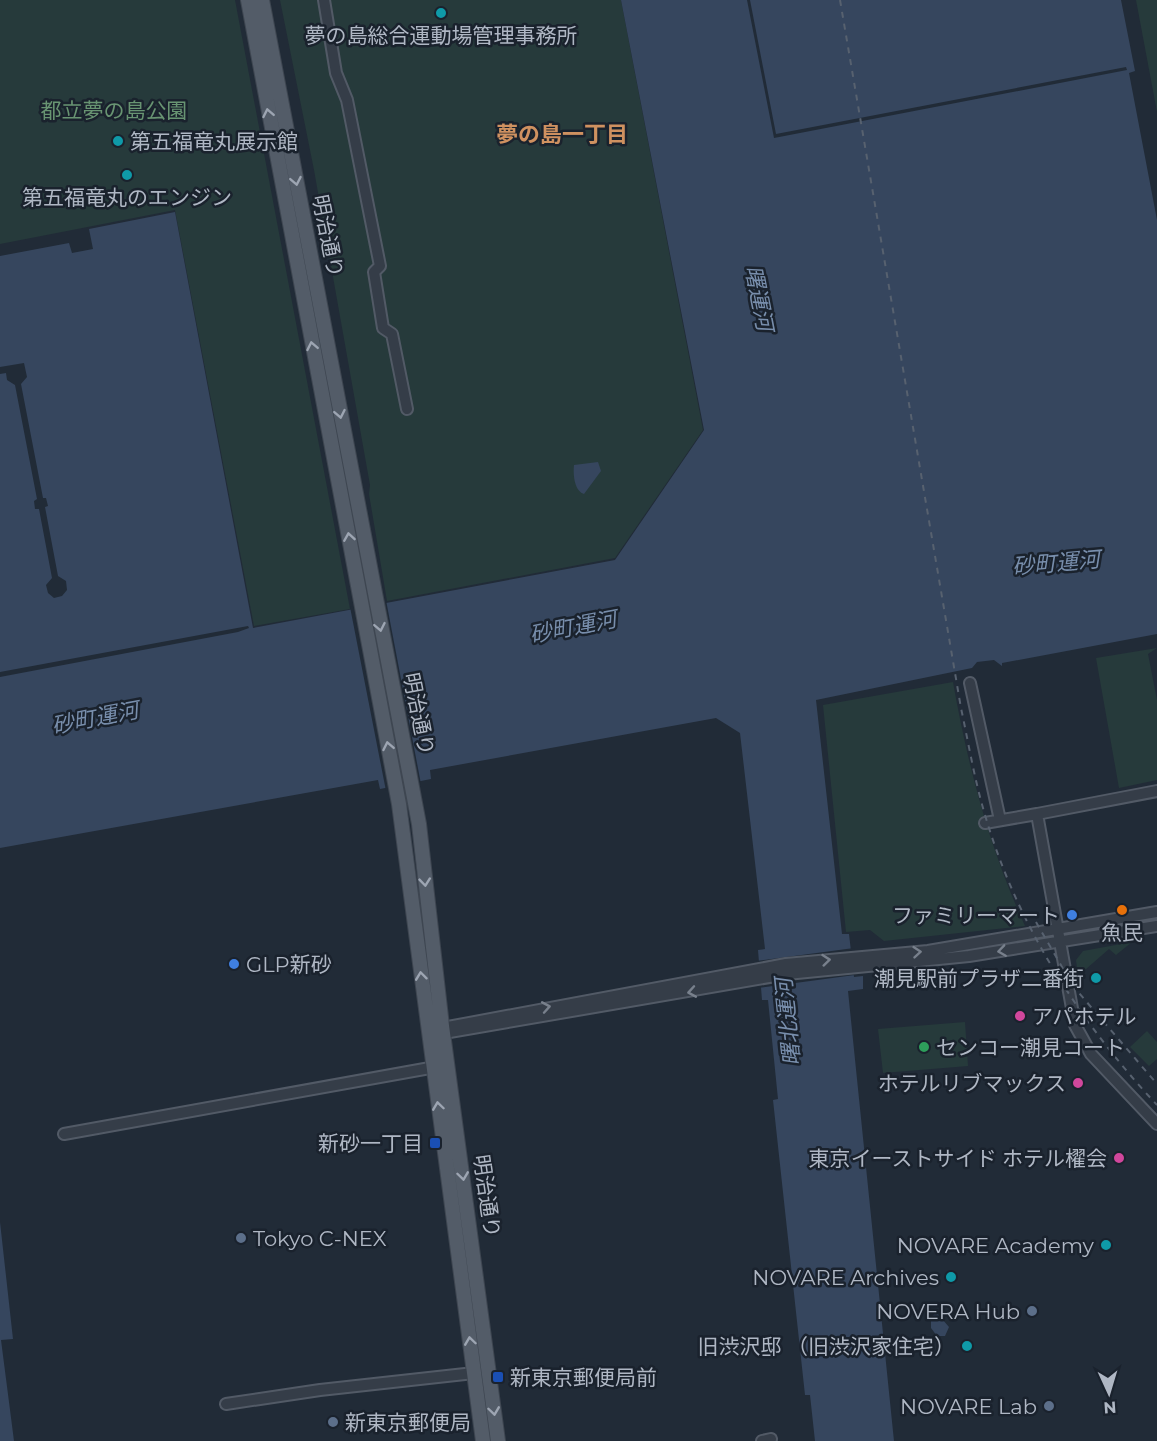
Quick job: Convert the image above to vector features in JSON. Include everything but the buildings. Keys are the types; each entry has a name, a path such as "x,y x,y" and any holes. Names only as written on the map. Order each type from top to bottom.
{"main road":[{"name":"明治通り","path":"248,0 399,804 483,1441"},
{"name":"明治通り","path":"262,0 419,824 442,1031 498,1441"}],"street":[{"path":"324,0 336,73 347,100 380,267 375,272 383,328 392,334 407,409"},
{"path":"970,683 1000,820"},
{"path":"984,823 1157,791"},
{"path":"1037,814 1075,1025 1091,1054 1157,1124"},
{"path":"428,1034 749,976 928,951 1157,912"},
{"path":"863,961 939,960 1157,926"},
{"path":"64,1134 447,1065"},
{"path":"226,1404 320,1390 474,1373"}],"green space":[{"name":"都立夢の島公園","path":"0,0 235,0 350,609 254,626 175,210 0,244"},
{"path":"280,0 621,0 703,430 615,558 387,601 369,494 370,485 314,170"},
{"path":"1136,0 1157,0 1157,112"},
{"path":"1157,648 1148,654 1157,700 1157,780 1119,788 1096,658"},
{"path":"953,682 981,806 1012,896 1025,926 884,941 870,930 846,932 823,705"},
{"path":"1132,942 1116,955 1109,949 1078,976 1076,960 1083,951"},
{"name":"センコー潮見コート","path":"965,1022 968,1066 883,1073 878,1029"},
{"path":"1147,1031 1157,1042 1157,1059 1149,1066 1130,1047"}],"water":[{"path":"621,0 1121,0 1135,71 1129,73 1157,220 1157,634 1002,663 1002,666 994,660 977,662 972,668 816,700 842,934 849,934 854,977 863,976 863,989 848,991 894,1441 815,1441 810,1395 805,1395 773,1100 778,1099 768,1000 762,1000 758,950 765,949 740,733 716,718 430,770 431,779 380,789 378,780 0,848 0,256 69,243 72,253 93,249 89,229 175,212 253,628 615,560 704,430"},
{"path":"598,462 601,471 584,494 576,486 574,465"},
{"path":"0,1222 13,1339 1,1340 14,1441 0,1441"},
{"path":"936,1312 949,1327 945,1336 937,1336 931,1328 931,1318"}],"pier":[{"path":"747,0 750,0 776,134 1126,67 1127,70 774,138"},
{"path":"24,363 27,377 21,384 43,498 46,498 48,506 45,507 58,576 66,581 67,590 62,596 54,598 48,593 46,585 52,578 39,509 35,509 34,501 37,499 15,385 7,380 6,373 0,374 0,367"},
{"path":"386,600 421,784 386,791 350,607"},
{"path":"248,626 249,628 238,632 0,677 0,672"},
{"path":"854,948 856,974 862,974 758,988 756,961"}],"railway":[{"path":"840,0 961,708 979,793 1008,879 1048,960 1098,1035 1157,1105"},
{"path":"1036,922 1073,986 1157,1084"}],"place":[{"name":"夢の島総合運動場管理事務所","path":"441,13"},
{"name":"第五福竜丸展示館","path":"118,141"},
{"name":"第五福竜丸のエンジン","path":"127,175"},
{"name":"魚民","path":"1122,910"},
{"name":"ファミリーマート","path":"1072,915"},
{"name":"GLP新砂","path":"234,964"},
{"name":"潮見駅前プラザ二番街","path":"1096,978"},
{"name":"アパホテル","path":"1020,1016"},
{"name":"センコー潮見コート","path":"924,1047"},
{"name":"ホテルリブマックス","path":"1078,1083"},
{"name":"新砂一丁目","path":"435,1143"},
{"name":"東京イーストサイド ホテル櫂会","path":"1119,1158"},
{"name":"Tokyo C-NEX","path":"241,1238"},
{"name":"NOVARE Academy","path":"1106,1245"},
{"name":"NOVARE Archives","path":"951,1277"},
{"name":"NOVERA Hub","path":"1032,1311"},
{"name":"旧渋沢邸 （旧渋沢家住宅）","path":"967,1346"},
{"name":"新東京郵便局前","path":"498,1377"},
{"name":"NOVARE Lab","path":"1049,1406"},
{"name":"新東京郵便局","path":"333,1422"}],"district":[{"name":"夢の島一丁目","path":"562,134"}],"water label":[{"name":"曙運河","path":"759,298"},
{"name":"砂町運河","path":"1056,563"},
{"name":"砂町運河","path":"573,627"},
{"name":"砂町運河","path":"95,718"},
{"name":"曙北運河","path":"788,1022"}]}
